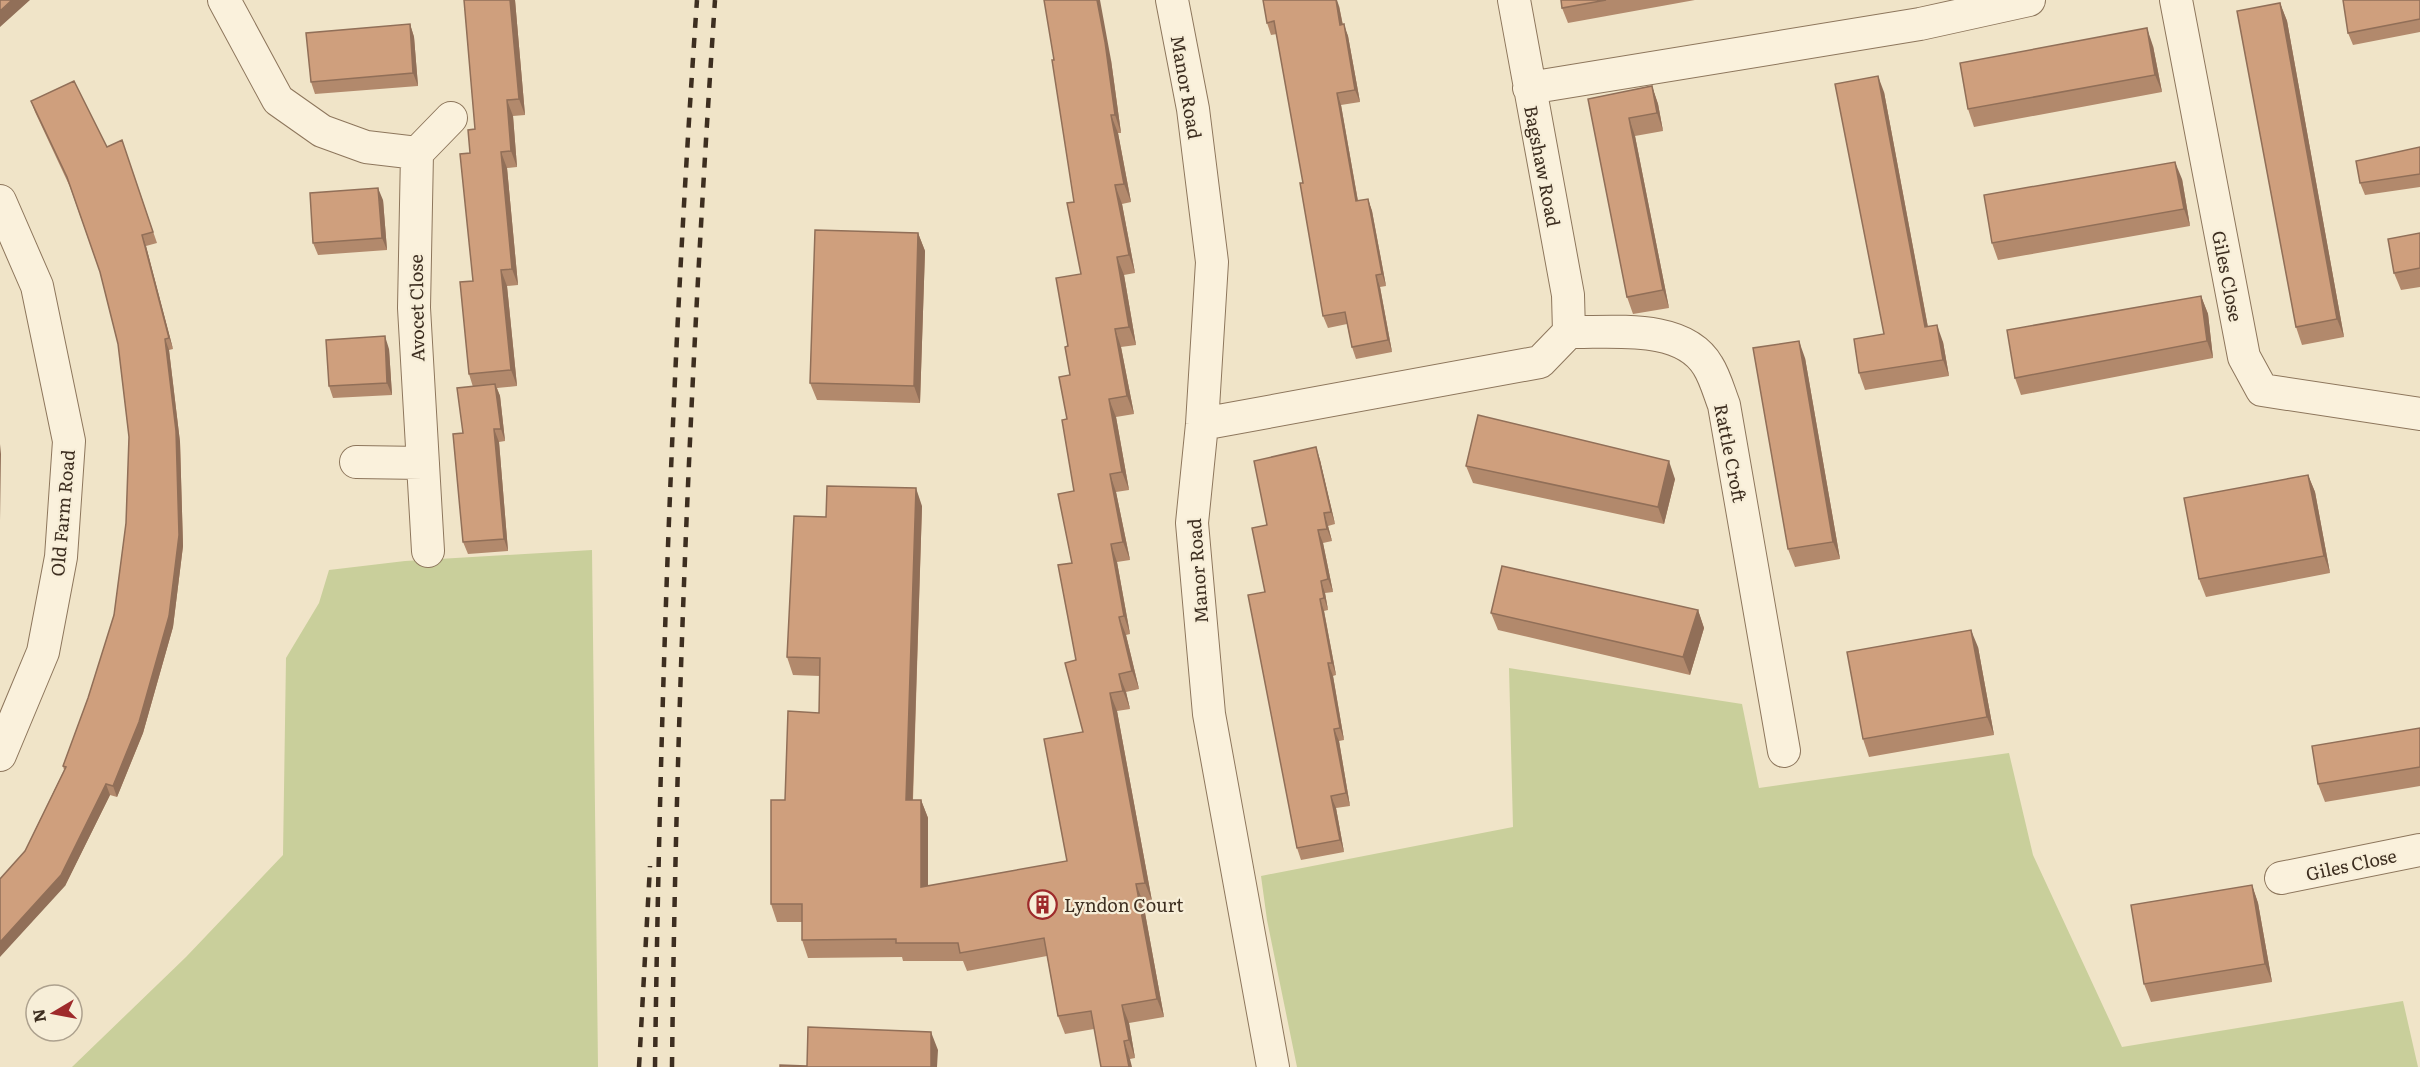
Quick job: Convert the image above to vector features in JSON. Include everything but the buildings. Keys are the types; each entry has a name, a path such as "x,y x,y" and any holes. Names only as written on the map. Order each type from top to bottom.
{"street":[{"path":"224,0 278,100 322,131 366,147 417,153 451,118"},
{"name":"Manor Road","path":"1172,0 1193,109 1212,262 1202,424 1192,523 1209,714 1273,1067"},
{"name":"Bagshaw Road","path":"1514,0 1568,295 1569,332"},
{"path":"1529,88 1920,24 2029,0"},
{"name":"Giles Close","path":"2176,0 2244,357 2262,390 2420,414"},
{"name":"Avocet Close","path":"417,153 414,308 428,551"},
{"name":"Old Farm Road","path":"0,201 37,286 69,441 61,557 43,652 0,755"},
{"path":"1202,424 1540,362 1569,332"},
{"name":"Rattle Croft","path":"1569,332 1659,334 1689,346 1707,365 1724,405 1784,752"},
{"path":"356,462 423,463"},
{"name":"Giles Close","path":"2281,879 2420,850"}],"green space":[{"path":"592,550 598,1067 72,1067 186,957 283,855 286,658 319,603 329,570 405,561"},
{"path":"1509,668 1742,704 1759,788 2009,753 2033,855 2122,1047 2403,1001 2418,1067 1297,1067 1267,920 1261,876 1513,827"}],"railway":[{"path":"655,1067 668,533 697,0"},
{"path":"672,1067 677,800 686,533 715,0"},
{"path":"639,1067 650,866"}],"place":[{"name":"Lyndon Court","path":"1043,904"}]}
